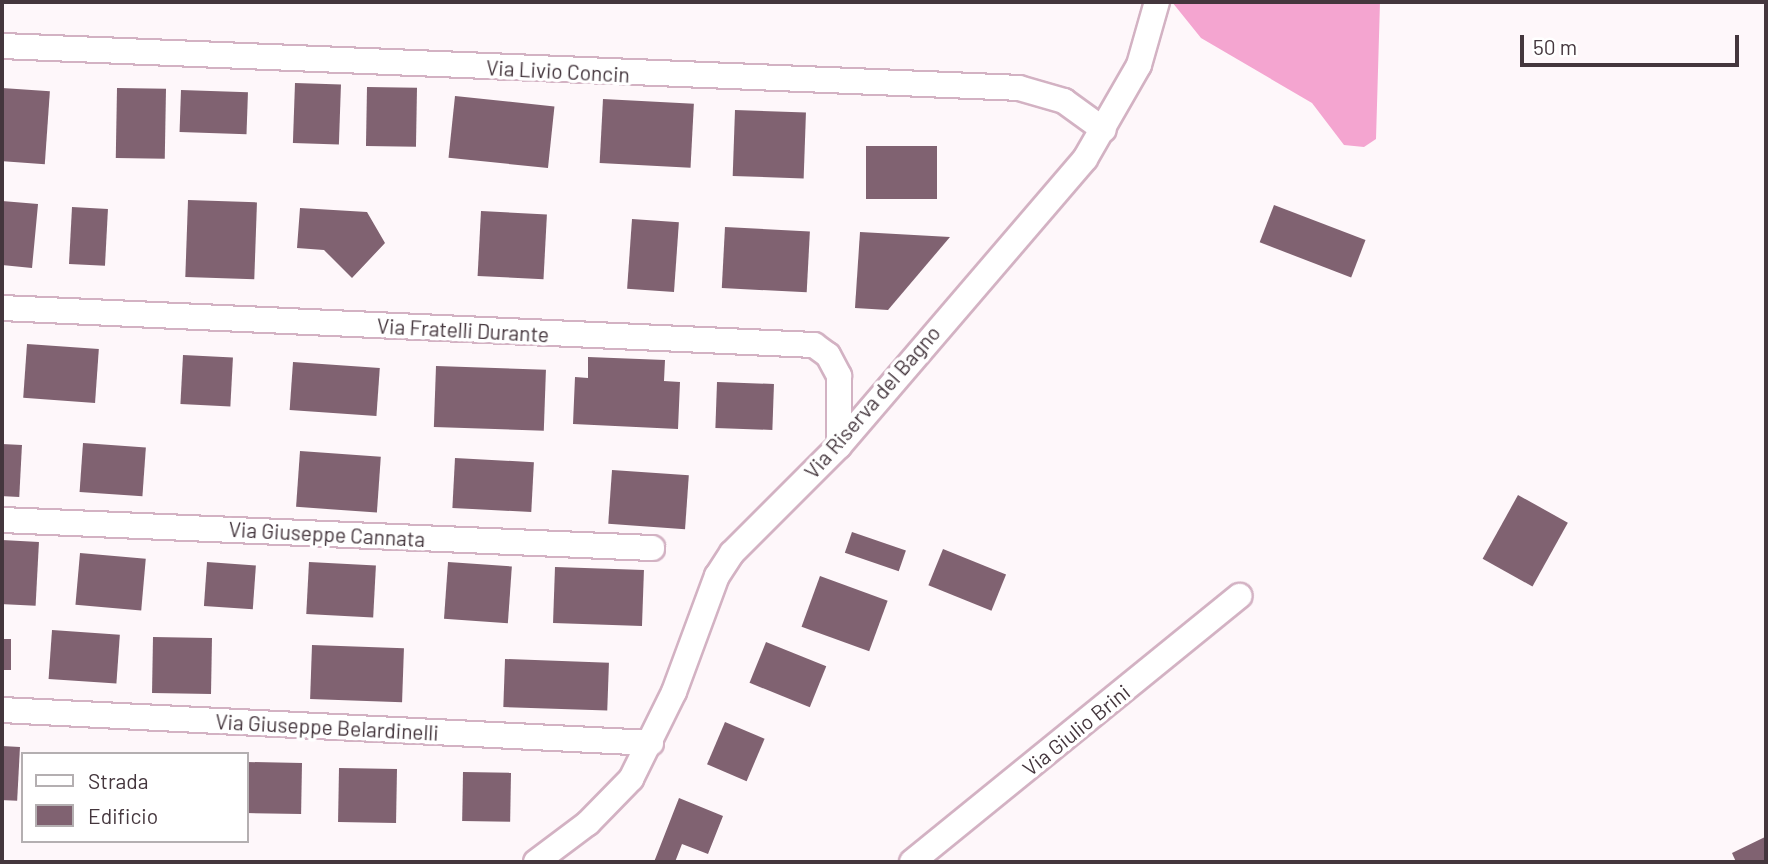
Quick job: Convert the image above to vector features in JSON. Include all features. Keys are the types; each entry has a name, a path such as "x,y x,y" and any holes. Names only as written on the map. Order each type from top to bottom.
{"street":[{"name":"Via Riserva del Bagno","path":"536,862 613,801 651,743 723,565 758,524 839,446 956,306 1022,236 1104,130 1139,65 1157,2"},
{"name":"Via Livio Concin","path":"2,46 1019,89 1064,101 1104,130"},
{"name":"Via Fratelli Durante","path":"2,308 814,345 828,355 839,376 839,446"},
{"name":"Via Giuseppe Cannata","path":"2,520 652,548"},
{"name":"Via Giulio Brini","path":"912,862 1239,596"},
{"name":"Via Giuseppe Belardinelli","path":"2,710 651,743"}],"shaded area":[{"path":"1172,2 1380,2 1376,139 1364,147 1344,145 1312,103 1201,38"}],"building":[{"path":"295,83 341,85 339,145 293,143"},
{"path":"367,87 417,88 416,147 366,146"},
{"path":"2,88 50,91 45,164 2,161"},
{"path":"117,88 166,89 165,159 116,158"},
{"path":"181,90 248,92 246,134 180,132"},
{"path":"455,96 554,106 548,168 449,158"},
{"path":"603,99 694,104 691,168 600,163"},
{"path":"735,110 806,112 804,178 733,176"},
{"path":"866,146 937,146 937,199 866,199"},
{"path":"188,200 257,202 254,279 185,277"},
{"path":"2,201 38,204 32,268 2,265"},
{"path":"1274,205 1365,240 1351,277 1260,242"},
{"path":"72,207 108,209 105,266 69,264"},
{"path":"300,208 367,212 385,243 352,278 324,250 297,248"},
{"path":"481,211 547,214 544,279 478,276"},
{"path":"632,219 679,222 674,292 627,289"},
{"path":"725,227 810,231 807,292 722,288"},
{"path":"860,232 950,237 888,310 855,308"},
{"path":"27,344 99,349 95,403 23,398"},
{"path":"183,355 233,358 230,407 180,404"},
{"path":"588,357 665,360 664,381 680,382 678,429 573,424 575,377 588,378"},
{"path":"293,362 380,368 376,416 290,410"},
{"path":"436,366 546,370 544,431 434,427"},
{"path":"717,382 774,384 772,430 715,428"},
{"path":"83,443 146,447 142,496 80,492"},
{"path":"2,444 22,445 19,497 2,496"},
{"path":"300,451 381,457 377,513 296,507"},
{"path":"455,458 534,462 531,512 452,508"},
{"path":"612,470 689,475 685,529 608,524"},
{"path":"1518,495 1568,523 1532,586 1483,559"},
{"path":"852,532 906,551 899,571 845,553"},
{"path":"2,540 39,542 36,606 2,604"},
{"path":"943,549 1006,574 991,611 928,585"},
{"path":"80,553 146,559 141,611 75,605"},
{"path":"207,562 256,565 253,609 204,606"},
{"path":"309,562 376,566 373,617 306,614"},
{"path":"448,562 512,566 508,623 444,619"},
{"path":"555,567 644,570 642,626 553,623"},
{"path":"820,576 888,601 869,651 802,627"},
{"path":"52,630 120,635 116,684 49,679"},
{"path":"153,637 212,638 211,694 152,693"},
{"path":"2,639 11,639 11,670 2,670"},
{"path":"766,642 826,666 810,707 750,683"},
{"path":"312,645 404,648 402,702 310,699"},
{"path":"505,659 609,663 607,711 503,707"},
{"path":"725,722 765,739 747,781 707,764"},
{"path":"2,746 20,747 17,801 2,800"},
{"path":"248,762 302,763 301,814 248,813"},
{"path":"339,768 397,769 396,823 338,822"},
{"path":"463,772 511,773 510,822 462,821"},
{"path":"679,798 723,816 708,854 682,844 675,862 654,862"},
{"path":"1765,837 1766,862 1736,862 1732,853"}]}
